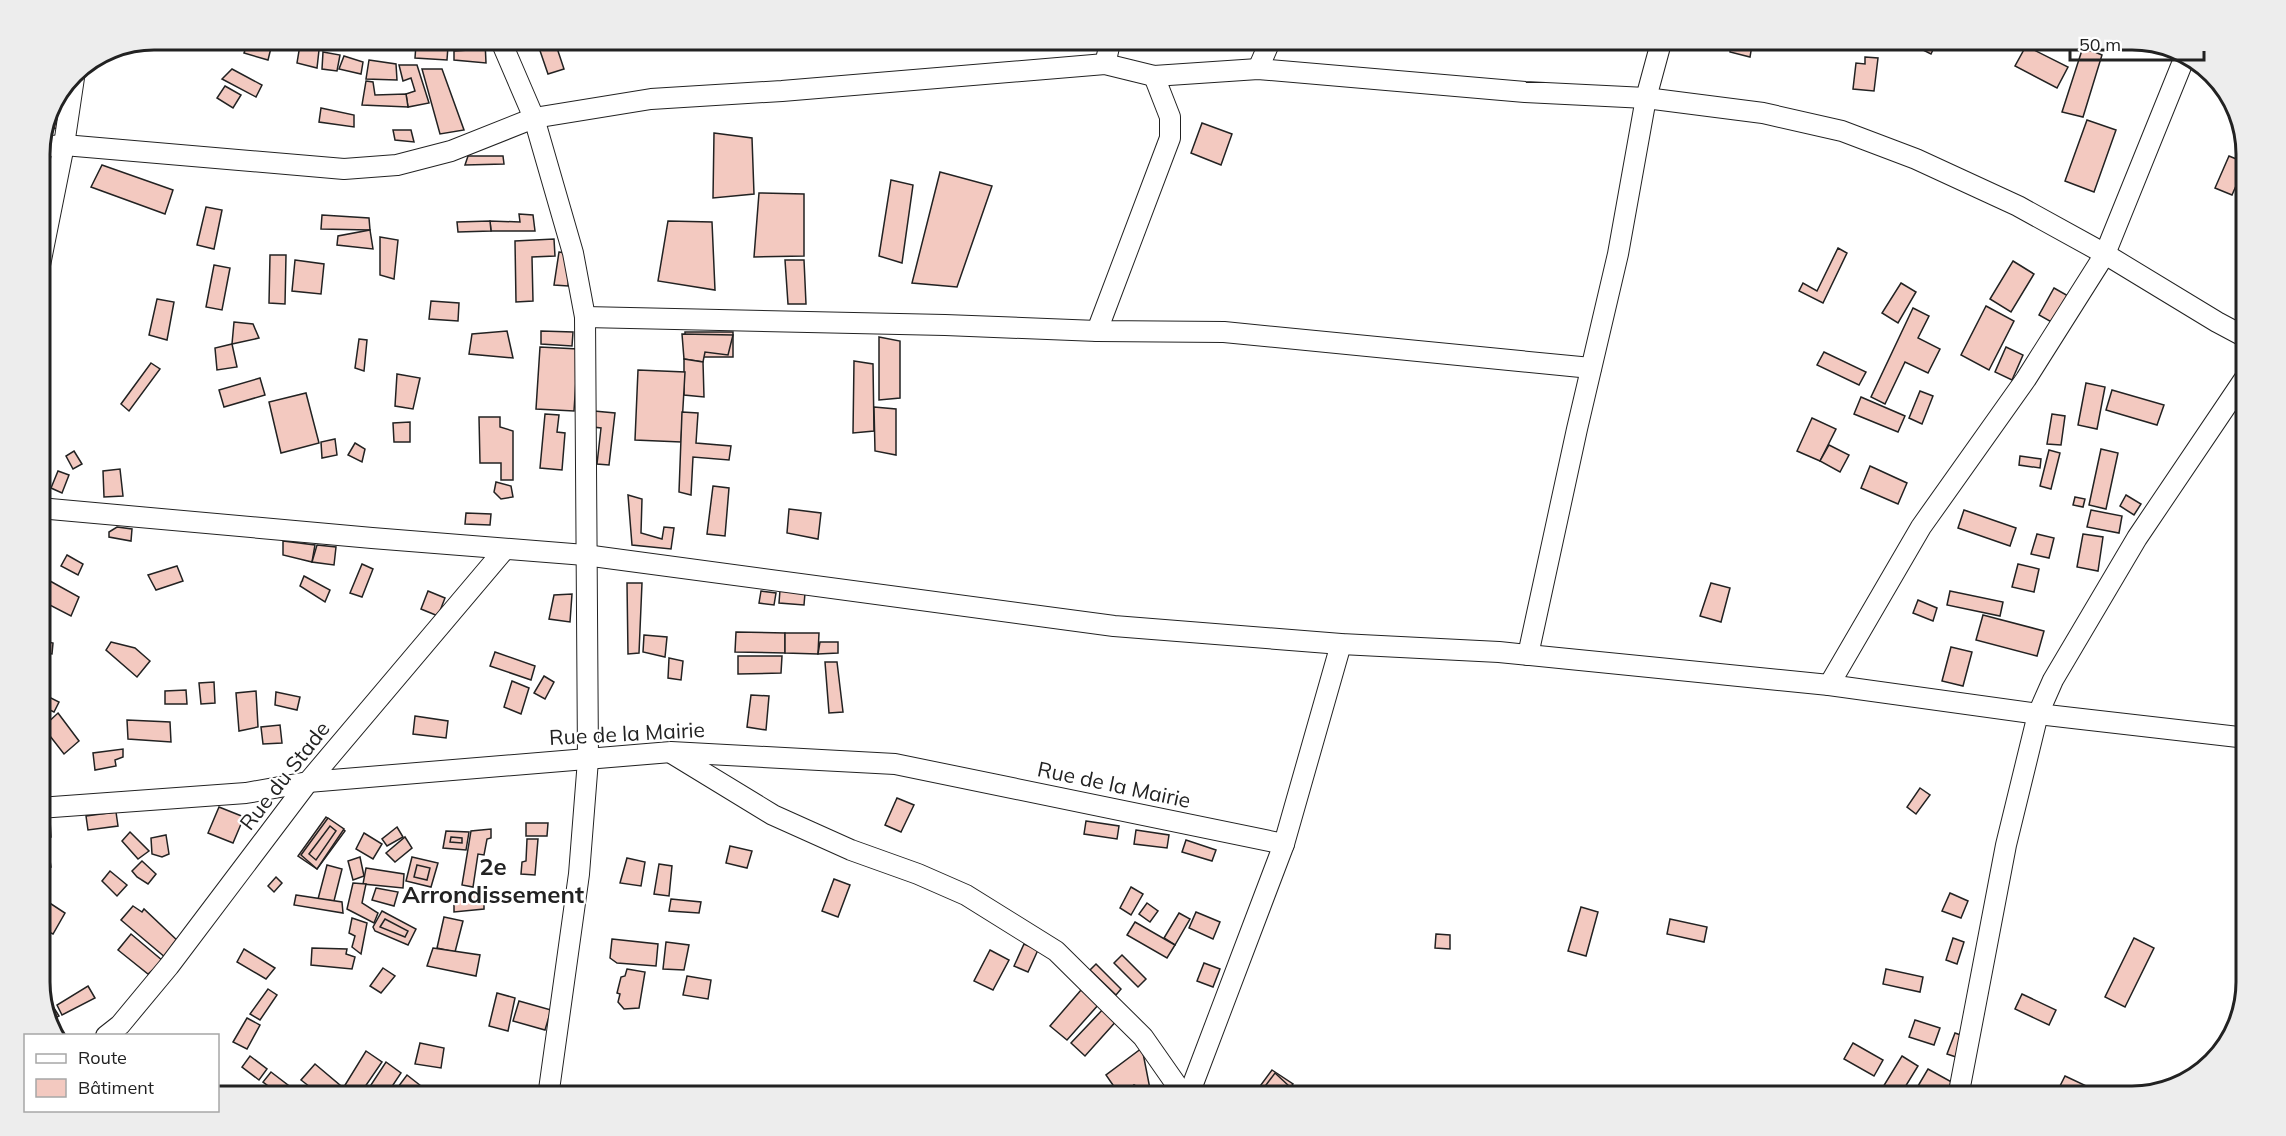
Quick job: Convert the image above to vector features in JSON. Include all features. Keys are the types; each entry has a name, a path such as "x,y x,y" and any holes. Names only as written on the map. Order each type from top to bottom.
{"street":[{"path":"505,50 534,118 573,253 585,316 588,760 579,874 550,1086"},
{"path":"1105,64 1108,50"},
{"path":"1258,69 1266,50"},
{"path":"1528,655 1618,254 1646,98 1659,50"},
{"path":"1829,685 1922,527 2026,379 2105,254 2183,62"},
{"path":"50,146 64,145 344,169 397,165 451,151 534,118 651,99 782,91 1105,64 1154,76 1258,69 1525,92 1646,98 1763,113 1842,131 1916,159 2018,206 2105,254 2236,332"},
{"path":"1096,331 1170,138 1170,117 1154,76"},
{"path":"50,215 72,89"},
{"path":"585,316 1096,331 1224,332 1591,368"},
{"path":"1960,1086 2006,845 2038,714 2053,680 2137,538 2236,391"},
{"path":"50,509 585,555 1114,626 1341,644 1528,655 1829,685 2038,714 2236,737"},
{"name":"Rue du Stade","path":"107,1034 120,1025 169,966 308,782 505,549"},
{"path":"1190,1086 1284,844 1341,644"},
{"path":"671,752 773,815 851,850 918,874 966,895 1056,951 1143,1037 1178,1086"},
{"name":"Rue de la Mairie","path":"50,807 246,793 308,782 671,752 895,764 1284,844"}],"building":[{"path":"245,50 270,50 268,60 244,53"},
{"path":"299,50 319,50 317,68 297,63"},
{"path":"416,50 448,50 447,60 415,58"},
{"path":"485,50 486,63 454,60 454,51"},
{"path":"540,50 558,50 564,69 548,74"},
{"path":"1730,50 1751,50 1750,57 1730,52"},
{"path":"2024,50 2034,50 2068,67 2057,88 2015,66"},
{"path":"2082,50 2090,50 2102,55 2083,117 2062,112"},
{"path":"323,52 340,55 337,71 322,69"},
{"path":"344,56 363,62 361,74 339,69"},
{"path":"1865,57 1878,58 1874,91 1853,89 1856,63 1865,64"},
{"path":"369,60 396,64 397,80 366,79"},
{"path":"399,65 417,65 429,103 408,107 406,94 415,91 411,78 403,81"},
{"path":"232,69 262,85 256,97 222,79"},
{"path":"422,69 442,69 464,130 440,134"},
{"path":"366,81 373,82 375,95 406,94 408,107 362,105"},
{"path":"225,86 241,95 233,108 217,98"},
{"path":"321,108 354,115 354,127 319,122"},
{"path":"2087,120 2116,130 2094,192 2065,181"},
{"path":"1202,123 1232,134 1221,165 1191,153"},
{"path":"393,130 411,130 414,142 395,140"},
{"path":"714,133 752,138 754,194 713,198"},
{"path":"468,156 503,156 504,164 465,165"},
{"path":"2229,156 2236,159 2236,186 2232,195 2215,188"},
{"path":"102,165 173,190 165,214 91,187"},
{"path":"940,172 992,186 957,287 912,283"},
{"path":"891,180 913,185 902,263 879,256"},
{"path":"759,193 804,194 804,256 754,257"},
{"path":"206,207 222,210 214,249 197,245"},
{"path":"519,214 533,215 535,231 491,231 490,221 520,222"},
{"path":"322,215 369,218 370,230 321,229"},
{"path":"490,221 491,231 458,232 457,222"},
{"path":"668,221 712,222 715,290 658,281"},
{"path":"370,230 373,249 337,245 338,236"},
{"path":"380,237 398,240 394,279 380,275"},
{"path":"554,239 555,256 532,257 533,301 516,302 515,241"},
{"path":"1838,248 1847,253 1823,303 1799,291 1803,283 1817,291"},
{"path":"559,252 571,254 568,286 554,285"},
{"path":"270,255 286,255 285,304 269,303"},
{"path":"295,260 324,264 321,294 292,291"},
{"path":"785,260 804,260 806,304 788,304"},
{"path":"2013,261 2034,274 2011,312 1990,299"},
{"path":"214,265 230,268 222,310 206,307"},
{"path":"1901,283 1916,292 1898,323 1882,313"},
{"path":"2054,288 2070,297 2055,324 2039,315"},
{"path":"157,299 174,302 167,340 149,335"},
{"path":"431,301 459,303 458,321 429,319"},
{"path":"1986,306 2014,321 1989,370 1961,355"},
{"path":"1913,308 1929,316 1918,338 1940,349 1928,373 1905,362 1885,404 1871,397"},
{"path":"234,322 253,324 259,338 232,344"},
{"path":"507,331 513,358 469,354 472,334"},
{"path":"541,331 573,332 572,346 541,344"},
{"path":"685,332 733,332 733,357 685,357"},
{"path":"682,334 733,335 728,355 705,352 703,362 684,359"},
{"path":"879,337 900,341 900,398 879,400"},
{"path":"359,339 367,340 364,371 355,368"},
{"path":"232,344 237,367 217,370 215,348"},
{"path":"540,347 578,349 574,411 536,409"},
{"path":"2006,347 2023,355 2012,380 1995,372"},
{"path":"1824,352 1866,372 1859,385 1817,365"},
{"path":"684,359 703,362 704,397 684,395"},
{"path":"854,361 873,364 874,431 853,433"},
{"path":"151,363 160,369 129,411 121,404"},
{"path":"638,370 685,372 681,442 635,440"},
{"path":"397,374 420,378 413,409 395,406"},
{"path":"260,378 265,395 224,407 219,390"},
{"path":"2086,383 2105,387 2097,429 2078,425"},
{"path":"2112,390 2164,405 2157,425 2106,410"},
{"path":"1920,391 1933,396 1922,424 1909,418"},
{"path":"306,393 319,443 281,453 269,402"},
{"path":"1861,397 1905,416 1898,432 1854,414"},
{"path":"874,407 896,409 896,455 875,451"},
{"path":"594,411 615,413 609,465 597,464 601,428 593,427"},
{"path":"682,412 698,413 696,443 731,446 729,460 693,457 691,495 679,492"},
{"path":"545,414 559,415 557,432 565,433 562,470 540,468"},
{"path":"2052,414 2065,416 2061,445 2047,444"},
{"path":"479,417 500,417 500,427 513,431 513,480 501,480 501,463 480,463"},
{"path":"1812,418 1836,429 1820,461 1797,451"},
{"path":"410,422 410,442 394,442 393,423"},
{"path":"335,439 337,455 322,458 321,442"},
{"path":"355,443 365,449 362,462 348,455"},
{"path":"1829,445 1849,455 1840,472 1820,461"},
{"path":"2101,449 2118,453 2106,509 2089,505"},
{"path":"2049,450 2060,453 2051,489 2040,486"},
{"path":"74,451 82,464 73,469 66,456"},
{"path":"2020,456 2041,459 2040,468 2019,465"},
{"path":"1870,466 1907,483 1898,504 1861,488"},
{"path":"120,469 123,496 104,497 103,471"},
{"path":"58,471 69,475 62,493 51,488"},
{"path":"496,482 511,486 513,497 501,499 494,492"},
{"path":"713,486 729,488 725,536 707,534"},
{"path":"628,495 642,499 641,533 662,539 664,527 674,528 671,549 632,545"},
{"path":"2126,495 2141,504 2134,515 2120,506"},
{"path":"2075,497 2085,499 2083,507 2073,505"},
{"path":"789,509 821,513 818,539 787,533"},
{"path":"1964,510 2016,528 2010,546 1958,528"},
{"path":"2091,510 2122,516 2119,533 2087,527"},
{"path":"466,513 491,514 490,525 465,524"},
{"path":"117,527 132,529 131,541 109,537 109,532"},
{"path":"2037,534 2054,538 2049,558 2031,554"},
{"path":"2083,534 2103,537 2098,571 2077,567"},
{"path":"283,541 315,545 312,562 283,555"},
{"path":"317,545 336,547 334,565 312,562"},
{"path":"67,555 83,564 78,575 61,566"},
{"path":"362,564 373,569 362,597 350,593"},
{"path":"2018,564 2039,569 2034,592 2012,587"},
{"path":"177,566 183,581 156,590 148,575"},
{"path":"304,576 330,590 325,602 300,586"},
{"path":"50,581 79,597 71,616 50,605"},
{"path":"627,583 642,583 639,653 628,654"},
{"path":"1711,583 1730,588 1721,622 1700,616"},
{"path":"780,590 805,593 804,605 779,603"},
{"path":"428,591 445,598 438,616 421,609"},
{"path":"761,591 776,593 774,605 759,603"},
{"path":"1950,591 2003,602 2000,616 1947,605"},
{"path":"572,594 570,622 549,619 554,595"},
{"path":"1918,600 1937,608 1933,621 1913,613"},
{"path":"1983,615 2044,631 2037,656 1976,640"},
{"path":"736,632 785,633 785,653 735,652"},
{"path":"785,633 819,633 818,654 785,653"},
{"path":"644,635 667,637 665,657 643,652"},
{"path":"50,642 53,643 52,654 50,654"},
{"path":"111,642 135,648 150,661 137,677 106,650"},
{"path":"820,642 838,642 838,653 818,654"},
{"path":"1951,647 1972,652 1963,686 1942,681"},
{"path":"495,652 535,666 531,680 490,666"},
{"path":"738,656 782,656 781,673 738,674"},
{"path":"669,658 683,661 681,680 668,678"},
{"path":"825,662 837,662 843,712 829,713"},
{"path":"544,676 554,682 545,699 534,693"},
{"path":"512,681 529,688 521,714 504,707"},
{"path":"214,682 215,703 201,704 199,683"},
{"path":"186,690 187,704 165,704 165,691"},
{"path":"256,691 258,727 239,731 236,693"},
{"path":"276,692 300,697 297,710 275,705"},
{"path":"751,695 769,696 766,730 747,727"},
{"path":"50,698 59,702 54,712 50,710"},
{"path":"58,713 79,741 64,754 50,736 50,720"},
{"path":"415,716 448,721 446,738 413,734"},
{"path":"127,720 170,722 171,742 128,739"},
{"path":"280,725 282,743 263,744 261,727"},
{"path":"123,749 123,757 115,760 116,766 95,770 93,753"},
{"path":"1920,788 1930,795 1916,814 1907,807"},
{"path":"897,798 914,805 901,832 885,825"},
{"path":"219,807 244,817 233,843 208,833"},
{"path":"116,812 118,826 88,830 86,816"},
{"path":"326,817 345,831 317,869 298,856"},
{"path":"328,818 344,829 317,869 301,855"},
{"path":"1086,821 1119,826 1117,839 1084,834"},
{"path":"526,823 548,823 547,836 526,836"},
{"path":"330,826 336,831 316,860 309,854"},
{"path":"397,827 403,837 387,846 382,839"},
{"path":"491,829 491,838 487,839 484,855 478,854 473,887 462,885 471,831"},
{"path":"1136,830 1169,835 1167,848 1134,844"},
{"path":"446,831 469,832 466,850 443,848"},
{"path":"130,832 149,851 138,859 122,841"},
{"path":"364,833 382,844 373,859 356,849"},
{"path":"166,835 169,854 162,857 152,854 151,838"},
{"path":"405,837 412,848 395,862 386,853"},
{"path":"451,837 462,838 462,843 450,842"},
{"path":"527,839 538,839 535,875 521,874 522,862 526,861"},
{"path":"1186,840 1216,850 1212,861 1182,852"},
{"path":"730,846 752,851 747,868 726,863"},
{"path":"360,857 364,876 353,880 348,861"},
{"path":"412,857 438,863 431,887 406,881"},
{"path":"627,858 645,862 641,886 620,883"},
{"path":"142,861 156,874 148,884 132,871"},
{"path":"659,864 672,866 669,896 654,894"},
{"path":"327,865 342,869 334,901 318,899"},
{"path":"417,865 430,868 427,880 414,877"},
{"path":"366,868 404,874 403,888 363,884"},
{"path":"110,871 127,885 117,896 102,881"},
{"path":"276,877 282,883 274,892 268,886"},
{"path":"834,879 850,885 838,917 822,911"},
{"path":"353,883 366,884 362,903 378,913 374,923 347,909"},
{"path":"1131,887 1143,894 1131,915 1120,908"},
{"path":"376,888 398,892 394,906 372,900"},
{"path":"484,893 484,909 454,912 454,895"},
{"path":"1950,893 1968,901 1961,918 1942,911"},
{"path":"296,895 342,902 343,913 294,905"},
{"path":"671,899 701,902 699,913 669,911"},
{"path":"50,903 65,913 53,934 50,932"},
{"path":"1147,903 1158,911 1150,922 1139,914"},
{"path":"133,906 142,912 144,909 180,943 166,958 121,920"},
{"path":"1581,907 1598,912 1586,956 1568,951"},
{"path":"382,911 416,929 408,945 375,931 373,927"},
{"path":"1196,912 1220,922 1213,939 1189,928"},
{"path":"1179,913 1190,919 1175,945 1164,938"},
{"path":"444,917 463,921 455,952 437,948"},
{"path":"352,918 367,923 361,954 352,947 355,936 349,933"},
{"path":"385,919 408,931 405,937 380,927"},
{"path":"1670,919 1707,927 1704,942 1667,934"},
{"path":"1135,922 1175,945 1167,958 1127,935"},
{"path":"131,934 163,961 148,974 118,950"},
{"path":"1436,934 1450,935 1450,949 1435,948"},
{"path":"1953,938 1964,942 1957,964 1946,960"},
{"path":"2134,938 2154,948 2125,1007 2105,997"},
{"path":"612,939 658,944 656,966 617,963 610,958"},
{"path":"666,942 689,945 684,970 663,969"},
{"path":"1024,944 1038,950 1028,972 1014,966"},
{"path":"312,948 347,949 346,954 355,957 352,969 311,965"},
{"path":"433,948 480,955 476,976 427,966"},
{"path":"244,949 275,968 266,979 237,962"},
{"path":"990,950 1009,960 993,990 974,981"},
{"path":"1122,955 1146,979 1138,987 1114,963"},
{"path":"1204,963 1220,969 1213,987 1197,981"},
{"path":"1096,964 1121,989 1116,995 1090,970"},
{"path":"383,968 395,976 381,993 370,986"},
{"path":"627,969 645,972 639,1008 624,1009 618,1002 620,994 617,993 621,977 625,976"},
{"path":"1886,969 1923,977 1920,992 1883,984"},
{"path":"687,976 711,980 708,999 683,995"},
{"path":"88,986 95,998 62,1015 57,1005"},
{"path":"268,989 277,995 260,1020 250,1014"},
{"path":"1081,990 1099,1004 1067,1040 1050,1026"},
{"path":"497,993 515,998 508,1031 489,1026"},
{"path":"2022,994 2056,1010 2049,1025 2015,1009"},
{"path":"519,1001 551,1010 545,1030 513,1021"},
{"path":"51,1003 59,1016 56,1018"},
{"path":"1106,1006 1119,1018 1085,1056 1071,1043"},
{"path":"247,1018 260,1025 247,1049 233,1042"},
{"path":"1915,1020 1940,1028 1934,1045 1909,1037"},
{"path":"1955,1033 1966,1037 1959,1058 1947,1054"},
{"path":"420,1043 444,1048 441,1068 415,1064"},
{"path":"1853,1043 1883,1060 1874,1076 1844,1059"},
{"path":"1142,1048 1149,1086 1112,1086 1106,1075"},
{"path":"366,1051 382,1062 366,1086 344,1086"},
{"path":"250,1056 267,1069 259,1080 242,1067"},
{"path":"1902,1056 1918,1066 1906,1086 1884,1086"},
{"path":"386,1062 401,1073 392,1086 370,1086"},
{"path":"315,1064 341,1086 309,1086 301,1080"},
{"path":"1928,1069 1957,1085 1956,1086 1918,1086"},
{"path":"1272,1070 1293,1084 1291,1086 1260,1086"},
{"path":"271,1072 289,1086 268,1086 263,1082"},
{"path":"1275,1073 1289,1086 1265,1086"},
{"path":"407,1075 421,1086 399,1086"},
{"path":"2065,1076 2086,1086 2060,1086"}],"district":[{"name":"2e Arrondissement","path":"493,881"}]}
